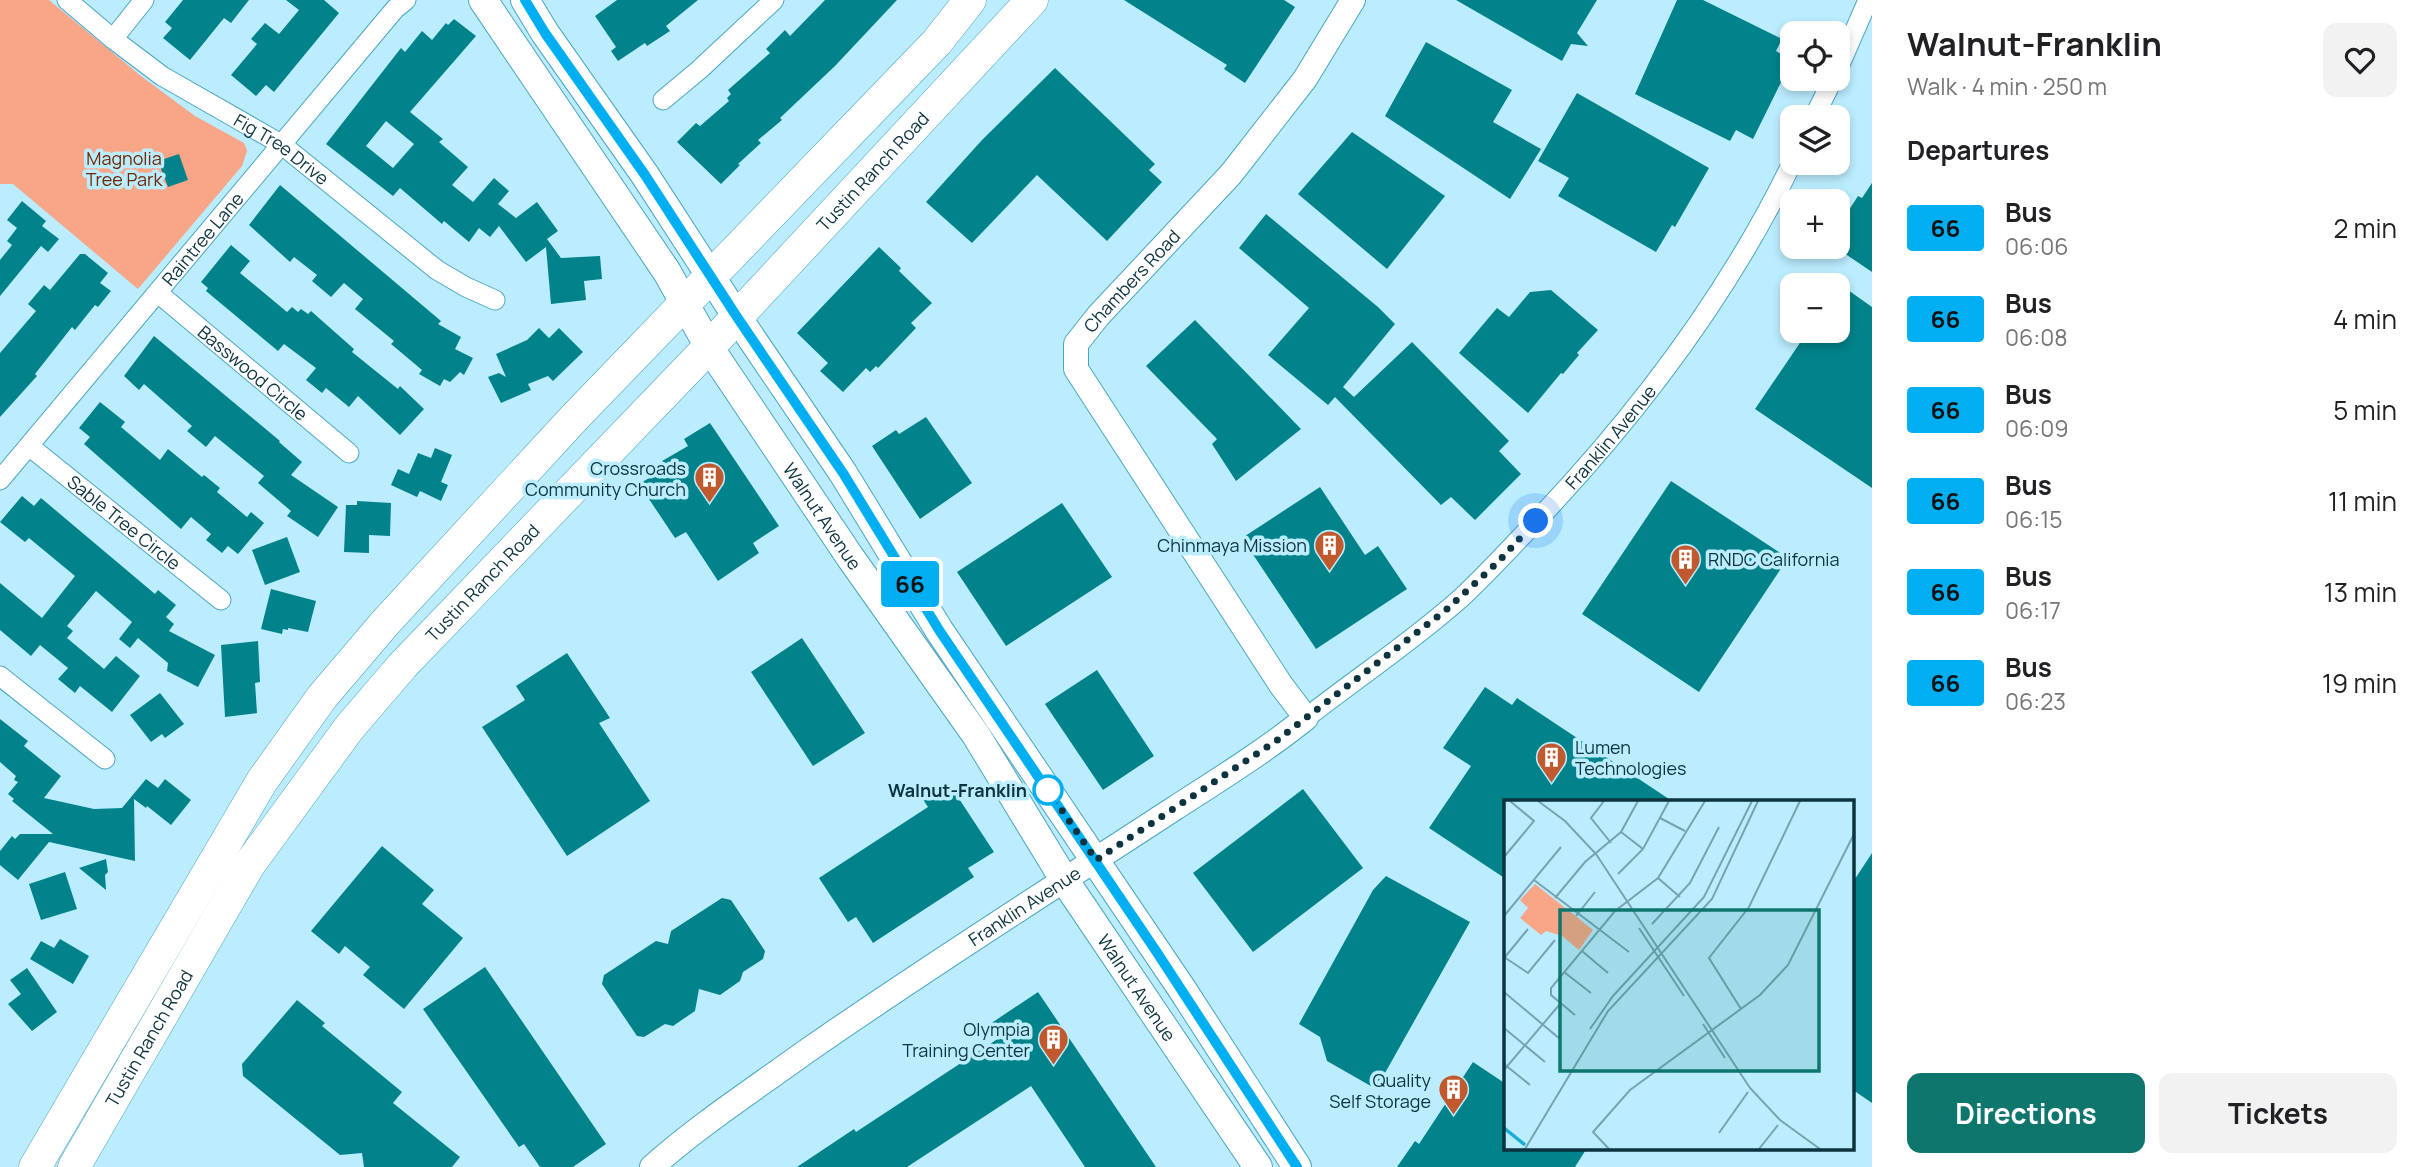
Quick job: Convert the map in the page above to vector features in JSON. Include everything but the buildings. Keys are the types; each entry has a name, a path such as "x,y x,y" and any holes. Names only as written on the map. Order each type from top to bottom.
{"main road":[{"name":"Walnut Avenue","path":"484,0 667,272 709,347 976,735 1065,881 1258,1167"},
{"name":"Walnut Avenue","path":"525,0 843,473 939,630 1096,860 1297,1167"},
{"name":"Tustin Ranch Road","path":"35,1167 262,781 322,697 384,623 471,528 937,42 970,0"},
{"name":"Tustin Ranch Road","path":"74,1167 249,865 349,729 403,665 709,347 1032,0"},
{"path":"862,573 891,552"}],"street":[{"name":"Fig Tree Drive","path":"67,0 162,76 281,144 437,270 495,300"},
{"path":"113,39 144,0"},
{"name":"Raintree Lane","path":"0,480 395,9 406,0"},
{"path":"663,100 709,62 774,0"},
{"name":"Chambers Road","path":"1306,718 1274,674 1076,369 1076,344 1098,316 1231,174 1305,79 1353,0"},
{"path":"1850,41 1868,0"},
{"name":"Franklin Avenue","path":"652,1167 700,1127 842,1027 1276,741 1461,597 1498,562 1609,442 1647,395 1753,237 1786,175"},
{"name":"Basswood Circle","path":"158,293 349,453"},
{"name":"Sable Tree Circle","path":"29,446 221,600"},
{"path":"0,676 105,758"}],"green space":[{"name":"Magnolia Tree Park","path":"0,0 49,0 141,76 195,116 244,143 247,151 242,166 138,289 13,184 0,184"}],"bus line":[{"name":"66","path":"525,0 843,473 939,630 1096,860 1297,1167"}],"place":[{"name":"Crossroads Community Church","path":"709,505"},
{"name":"Chinmaya Mission","path":"1330,572"},
{"name":"RNDC California","path":"1685,586"},
{"name":"Lumen Technologies","path":"1552,784"},
{"name":"Walnut-Franklin","path":"1048,790"},
{"name":"Olympia Training Center","path":"1053,1066"},
{"name":"Quality Self Storage","path":"1454,1117"}],"route":[{"path":"1048,790 1096,860 1276,741 1446,610 1498,562 1536,521"}]}
